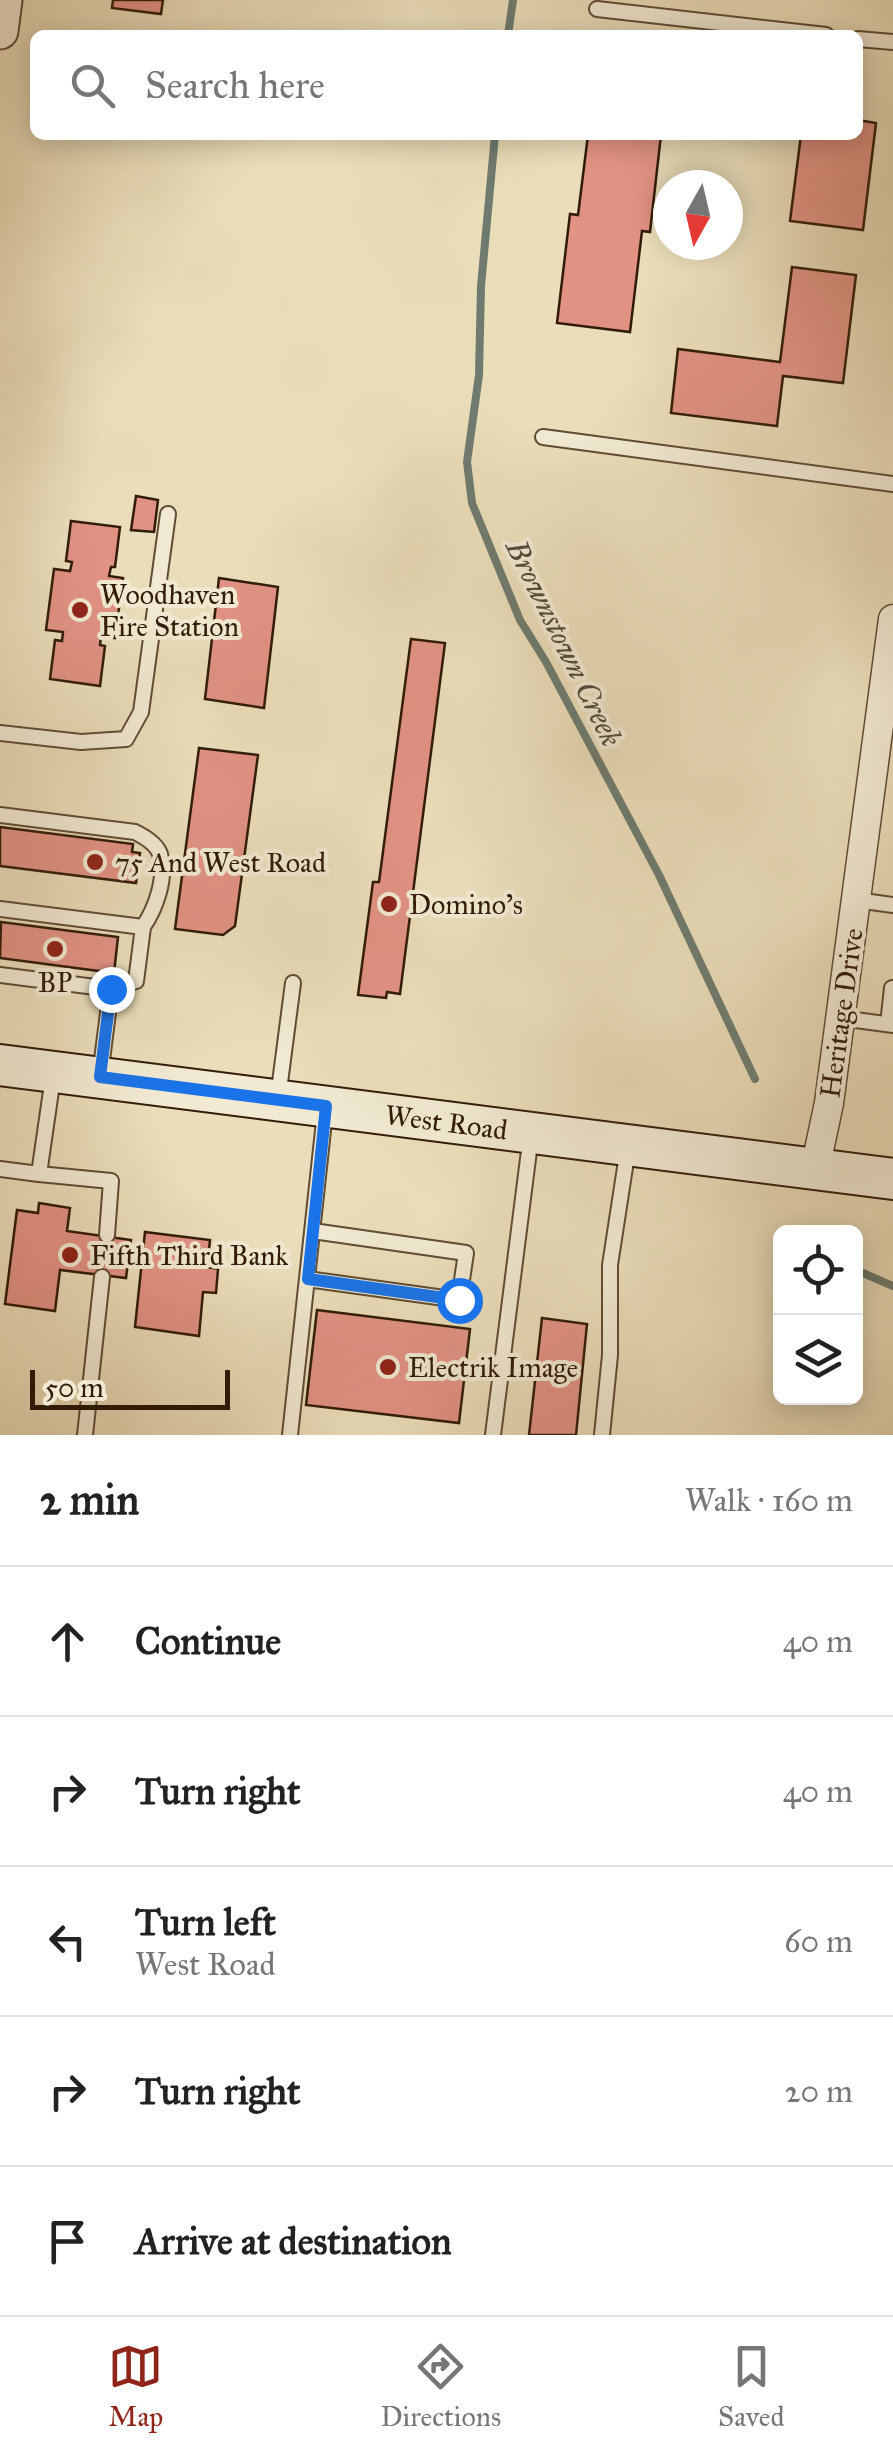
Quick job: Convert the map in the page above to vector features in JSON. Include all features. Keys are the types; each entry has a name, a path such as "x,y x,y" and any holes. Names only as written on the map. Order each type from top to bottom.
{"main road":[{"name":"West Road","path":"0,1064 893,1179"}],"street":[{"path":"0,31 4,0"},
{"name":"Heritage Drive","path":"815,1169 830,1103 893,619"}],"lane":[{"path":"597,9 782,30"},
{"path":"863,39 893,42"},
{"path":"543,437 893,484"},
{"path":"0,733 81,742 126,739 141,712 168,514"},
{"path":"0,815 136,832 151,841 160,853 156,908 144,926 136,981 111,989 0,975"},
{"path":"856,900 893,905"},
{"path":"0,910 144,926"},
{"path":"841,1018 890,1025 893,980"},
{"path":"278,1098 293,984"},
{"path":"100,1077 111,989"},
{"path":"38,1174 53,1071"},
{"path":"290,1435 326,1106"},
{"path":"493,1435 531,1134"},
{"path":"602,1435 610,1356 610,1265 628,1146"},
{"path":"0,1169 112,1181 107,1235"},
{"path":"308,1279 459,1300 466,1254 312,1231"},
{"path":"84,1435 102,1277"}],"building":[{"path":"113,0 163,0 161,14 112,8"},
{"path":"863,121 876,123 863,230 790,221 800,140 863,140"},
{"path":"587,140 660,140 657,170 653,170 650,232 642,231 630,332 557,323 570,214 578,215"},
{"path":"792,267 856,275 843,383 783,376 777,426 671,413 678,349 780,362"},
{"path":"136,496 158,500 154,532 131,530"},
{"path":"71,521 120,527 115,567 111,567 109,576 123,578 115,638 101,636 100,645 105,646 100,686 50,679 55,640 62,641 63,632 46,630 54,569 70,571 72,562 66,561"},
{"path":"219,578 278,587 264,708 205,699"},
{"path":"411,639 445,643 400,994 387,992 386,998 358,995 373,882 379,882"},
{"path":"199,748 258,755 235,926 223,935 175,929"},
{"path":"0,827 133,844 132,852 140,853 136,883 0,866"},
{"path":"1,922 118,937 114,973 0,958"},
{"name":"Fifth Third Bank","path":"39,1203 70,1208 67,1231 131,1240 126,1278 60,1270 55,1311 5,1304 17,1210 38,1213"},
{"path":"145,1232 210,1240 207,1267 218,1269 216,1293 203,1292 199,1336 135,1327"},
{"name":"Electrik Image","path":"317,1310 470,1329 459,1423 306,1405"},
{"path":"542,1318 587,1324 576,1435 529,1435"}],"waterway":[{"name":"Brownstown Creek","path":"509,30 513,0"},
{"name":"Brownstown Creek","path":"495,140 481,286 479,375 467,462 472,503 520,620 659,875 755,1079"},
{"name":"Brownstown Creek","path":"863,1273 893,1286"}],"place":[{"name":"Woodhaven Fire Station","path":"80,610"},
{"name":"75 And West Road","path":"95,862"},
{"name":"Domino's","path":"389,904"},
{"name":"BP","path":"55,949"},
{"name":"Fifth Third Bank","path":"70,1255"},
{"name":"Electrik Image","path":"388,1367"}],"route":[{"path":"111,989 100,1077 326,1106 308,1279 459,1300"}]}
